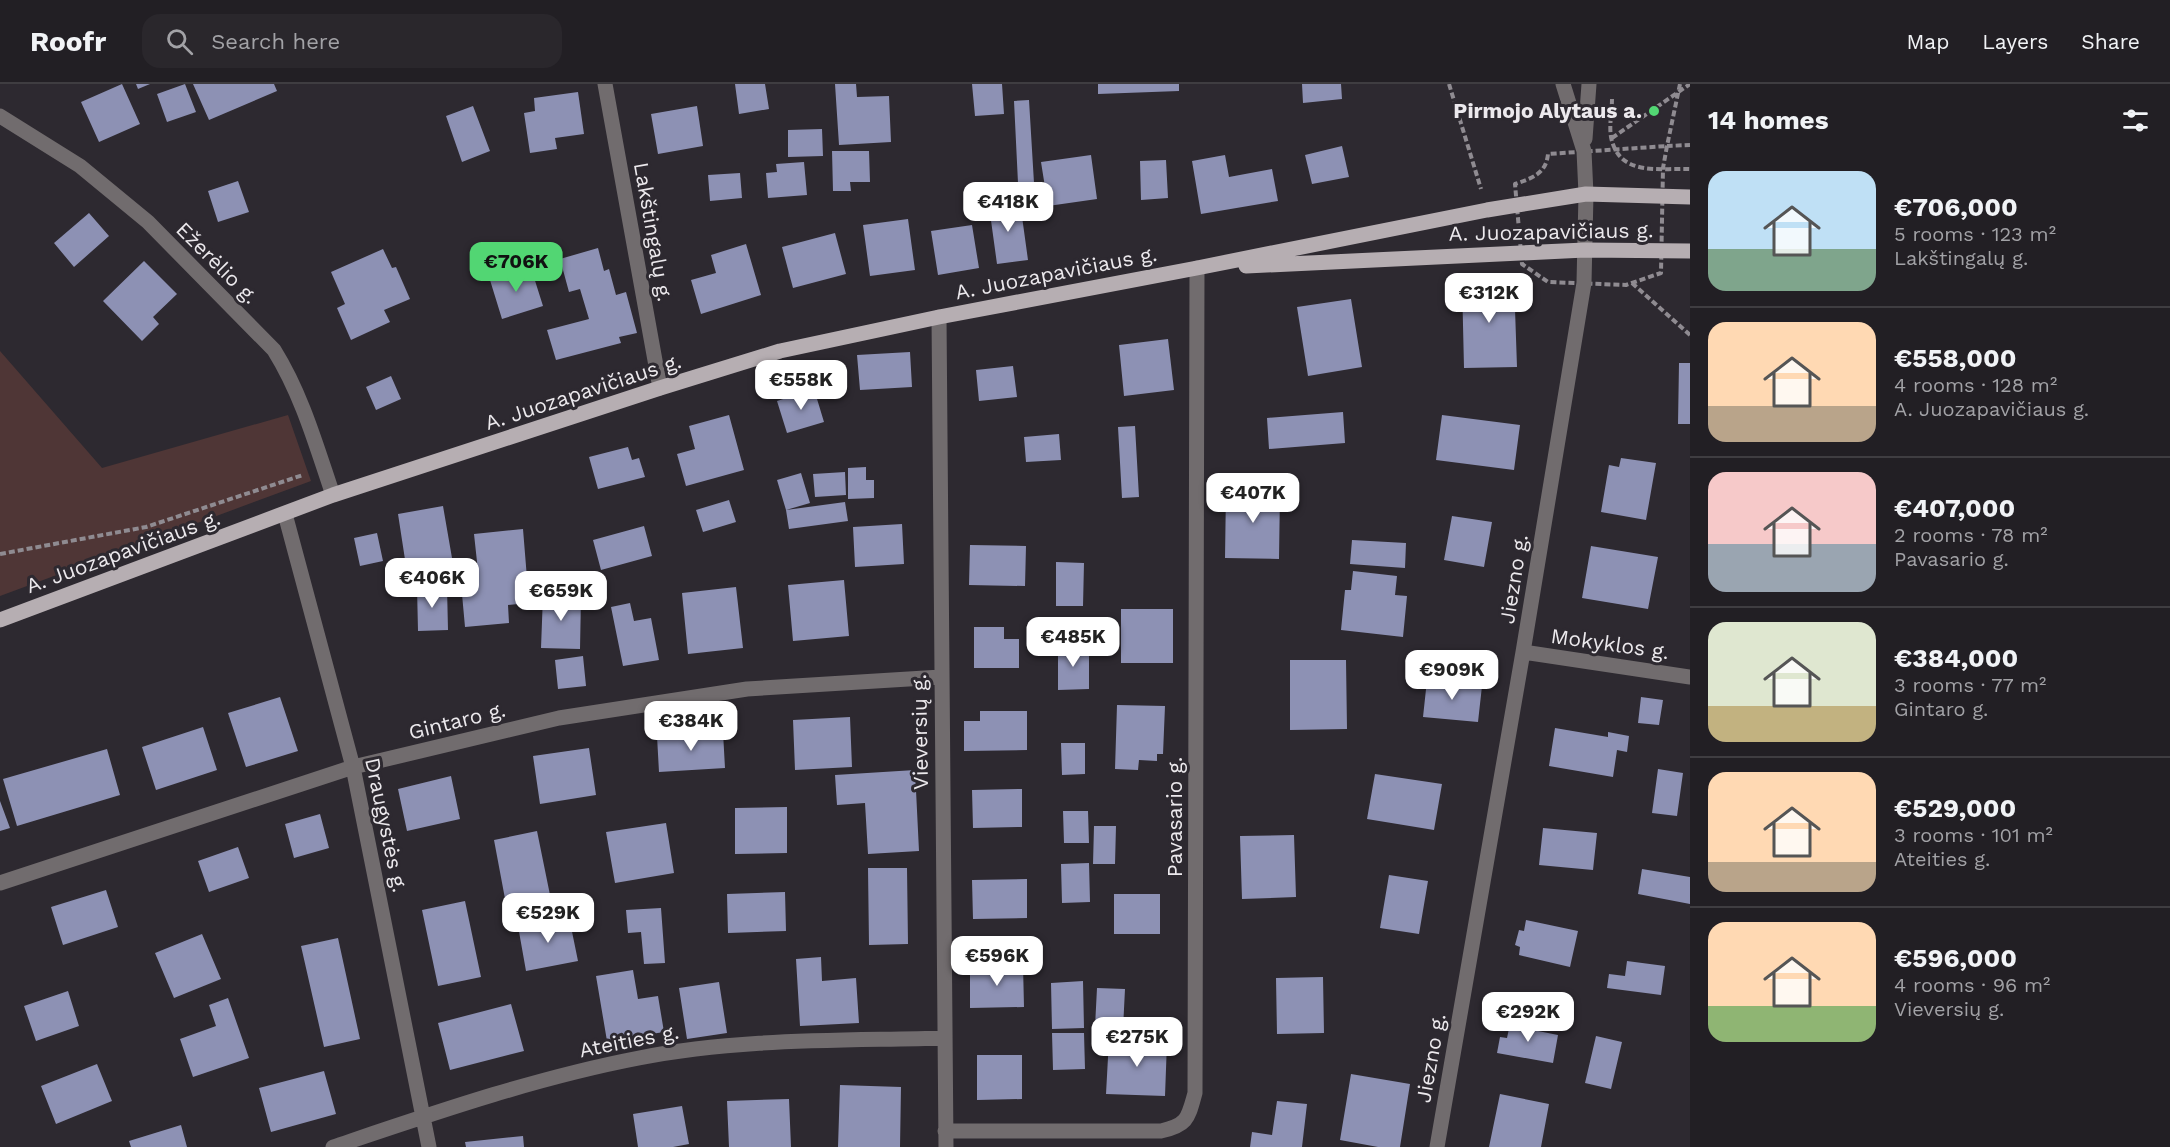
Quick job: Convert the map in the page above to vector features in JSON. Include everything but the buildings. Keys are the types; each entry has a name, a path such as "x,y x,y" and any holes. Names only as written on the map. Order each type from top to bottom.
{"main road":[{"name":"A. Juozapavičiaus g.","path":"0,620 333,495 780,351 939,316 1197,268 1487,210 1586,194 1690,197"},
{"name":"A. Juozapavičiaus g.","path":"1197,268 1585,250 1690,251"}],"street":[{"name":"Lakštingalų g.","path":"605,84 660,388"},
{"path":"1563,84 1584,151"},
{"path":"1584,151 1589,84"},
{"name":"Ežerėlio g.","path":"0,116 80,166 140,215 274,350 300,400 333,495"},
{"name":"Jiezno g.","path":"1437,1147 1584,283 1586,194 1584,151"},
{"name":"Pavasario g.","path":"945,1131 1161,1131 1175,1128 1188,1118 1195,1093 1197,268"},
{"name":"Vieversių g.","path":"939,316 946,1147"},
{"name":"Draugystės g.","path":"285,514 353,767 429,1147"},
{"name":"Mokyklos g.","path":"1523,652 1690,677"},
{"name":"Gintaro g.","path":"0,883 353,767 559,718 747,689 941,677"},
{"name":"Ateities g.","path":"333,1147 534,1083 641,1058 742,1044 944,1038"}],"path":[{"path":"1451,84 1481,189"},
{"path":"1680,84 1667,146 1690,145"},
{"path":"1612,138 1690,84"},
{"path":"1612,94 1612,138 1621,160 1634,167 1690,169"},
{"path":"1632,283 1690,336"},
{"path":"0,554 146,527 324,468"}],"shaded area":[{"path":"0,351 102,468 288,415 311,481 0,596"}],"place":[{"name":"Pirmojo Alytaus a.","path":"1654,111"}]}
